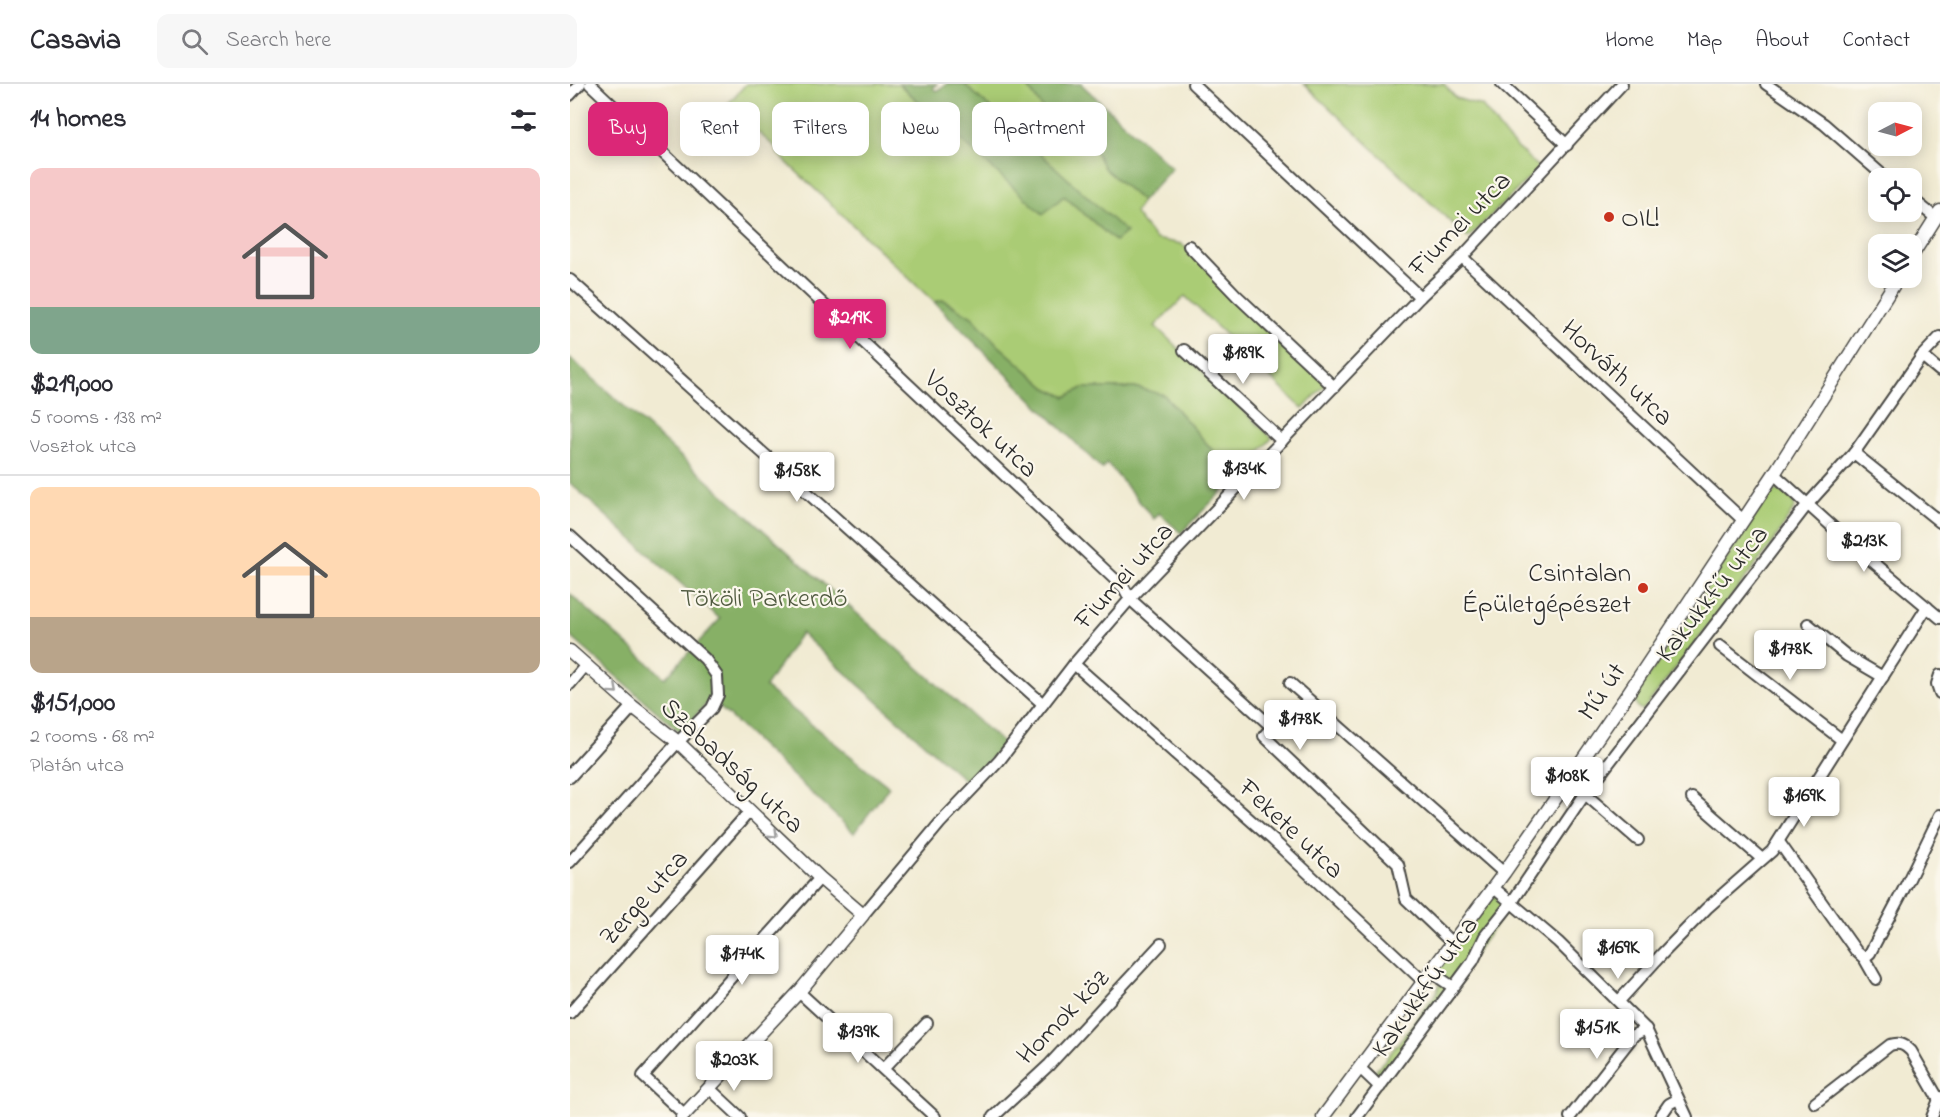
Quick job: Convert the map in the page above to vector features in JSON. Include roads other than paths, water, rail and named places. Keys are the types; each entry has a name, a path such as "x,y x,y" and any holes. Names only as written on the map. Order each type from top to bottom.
{"street":[{"path":"570,95 580,84"},
{"name":"Vosztok utca","path":"590,84 1124,588 1130,599 1272,727 1264,736 1398,864 1406,899 1452,943"},
{"path":"1193,84 1420,297"},
{"path":"1502,84 1567,145"},
{"name":"Fiumei utca","path":"683,1116 799,992 940,823 999,760 1074,664 1130,599 1420,297 1462,257 1622,84"},
{"path":"1766,84 1824,124 1875,168"},
{"path":"1922,205 1938,215 1922,240"},
{"path":"1189,246 1237,296 1334,387"},
{"name":"Horváth utca","path":"1462,257 1743,520"},
{"path":"570,280 1043,704"},
{"name":"Mű út","path":"1323,1117 1494,888 1625,698 1774,474 1892,288"},
{"name":"Kakukkfű utca","path":"1357,1117 1473,961 1485,936 1512,902 1585,794 1807,505 1854,453 1923,356 1940,337"},
{"path":"1184,350 1282,441"},
{"path":"1923,356 1940,371"},
{"path":"1854,453 1940,522"},
{"path":"1774,474 1940,618"},
{"path":"570,536 705,659 717,676 718,695 711,708 570,862"},
{"path":"1619,1001 1707,908 1772,851 1928,607"},
{"path":"1808,624 1847,656 1883,677"},
{"path":"1720,646 1842,740"},
{"name":"Szabadság utca","path":"570,651 632,706 678,742 820,878 863,915"},
{"name":"Fekete utca","path":"1074,664 1273,840 1423,981"},
{"path":"570,684 586,665"},
{"path":"1940,675 1937,684 1940,693"},
{"path":"1290,682 1504,873"},
{"path":"570,775 632,706"},
{"path":"1585,794 1638,840"},
{"path":"1692,798 1762,859"},
{"name":"Zerge utca","path":"570,1013 750,811"},
{"path":"1864,958 1870,953 1940,815"},
{"path":"1779,842 1856,951 1864,958 1876,980"},
{"path":"683,1116 643,1076 820,878"},
{"path":"1494,888 1619,1001 1646,1029 1687,1117"},
{"name":"Homok köz","path":"993,1117 1049,1065 1161,944"},
{"path":"1432,970 1453,987"},
{"path":"799,992 935,1117"},
{"path":"884,1068 927,1023"},
{"path":"1570,1117 1634,1035 1646,1029"},
{"path":"1815,1103 1890,1045 1900,1043 1911,1051 1939,1099 1932,1117"},
{"path":"1360,1068 1380,1087"},
{"path":"709,1088 740,1117"},
{"path":"1660,1117 1669,1104 1678,1099"}],"place":[{"name":"OIL!","path":"1609,217"},
{"name":"Csintalan Épületgépészet","path":"1643,588"}],"park label":[{"name":"Tököli Parkerdő","path":"764,597"}]}
